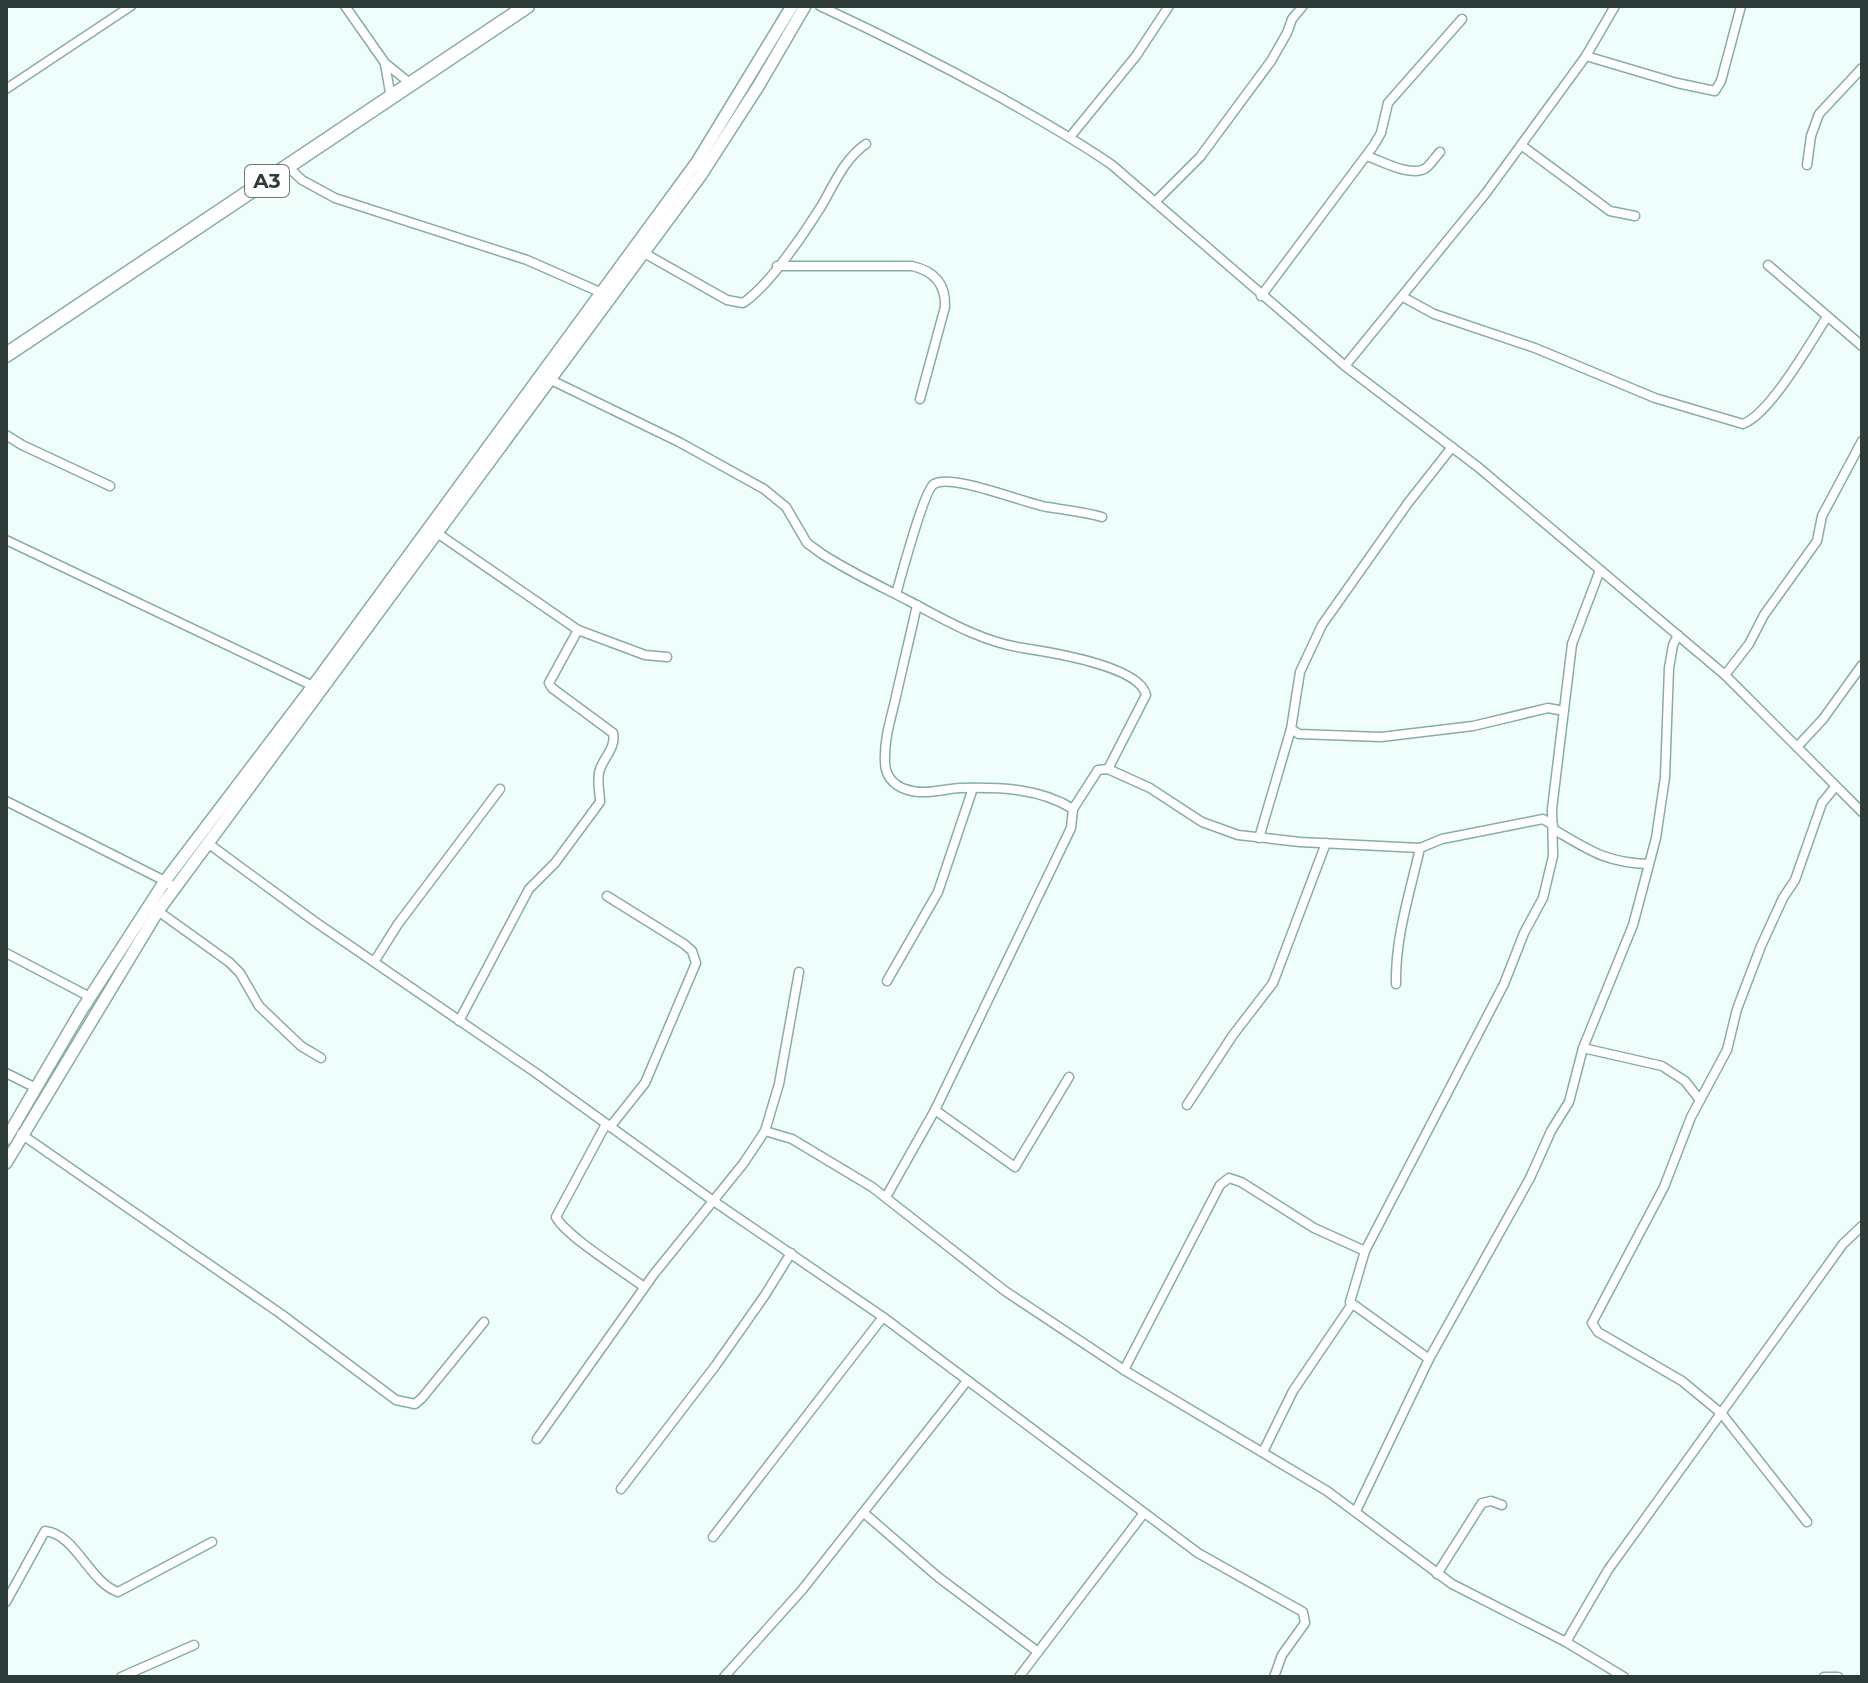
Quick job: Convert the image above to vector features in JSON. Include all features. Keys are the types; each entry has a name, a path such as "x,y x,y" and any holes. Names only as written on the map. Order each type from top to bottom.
{"highway":[{"name":"A3","path":"6,355 527,6"}],"main road":[{"path":"13,1135 158,911 170,884 209,844 324,678 697,162 792,6"},
{"path":"6,1163 13,1135 36,1088 90,997 313,686 324,678 437,533 701,175 805,6"}],"street":[{"path":"6,89 131,6"},
{"path":"345,6 385,63 412,84"},
{"path":"820,6 892,39 1070,137 1112,165 1345,366 1452,447 1725,675 1862,812"},
{"path":"1070,137 1136,56 1169,6"},
{"path":"1155,202 1200,157 1271,61 1292,19 1303,6"},
{"path":"1345,366 1521,145 1586,56 1615,6"},
{"path":"1586,56 1624,69 1715,91 1721,81 1741,6"},
{"path":"1261,296 1367,156 1381,133 1388,103 1462,19"},
{"path":"385,63 391,98"},
{"path":"1807,165 1811,136 1819,114 1862,68"},
{"path":"644,253 739,304 752,297 777,266 812,221 846,164 866,144"},
{"path":"1521,145 1610,211 1635,216"},
{"path":"1367,156 1400,168 1417,170 1427,167 1440,152"},
{"path":"288,167 302,180 335,198 527,260 602,293"},
{"path":"1768,265 1862,346"},
{"path":"777,266 912,266 922,268 937,278 946,296 945,307 920,399"},
{"path":"1403,297 1434,314 1535,348 1655,398 1743,424 1786,381 1827,317"},
{"path":"551,380 679,442 764,489 789,511 807,543 839,565 979,635 1020,648 1054,652 1093,662 1142,685 1146,695 1108,769"},
{"path":"6,435 110,486"},
{"path":"1725,675 1817,541 1822,516 1862,441"},
{"path":"1259,838 1291,729 1300,672 1322,625 1408,503 1452,447"},
{"path":"896,594 922,505 930,488 937,482 968,484 1010,498 1102,517"},
{"path":"437,533 578,630 645,655 667,657"},
{"path":"6,540 313,686"},
{"path":"1263,1452 1293,1391 1352,1304 1352,1292 1365,1251 1504,984 1524,933 1543,898 1551,869 1553,794 1575,630 1600,570"},
{"path":"917,605 887,736 887,773 899,786 912,791 973,788 1040,793 1073,809"},
{"path":"459,1021 529,889 555,863 600,802 600,770 613,744 613,733 549,683 578,630"},
{"path":"1356,1511 1429,1359 1530,1178 1551,1131 1567,1108 1583,1048 1626,944 1649,864 1665,777 1668,686 1673,645 1678,635"},
{"path":"1797,747 1823,719 1862,665"},
{"path":"1291,729 1299,734 1381,737 1473,726 1548,708 1564,711"},
{"path":"886,1197 935,1110 1071,828 1073,809 1098,770 1108,769 1150,788 1210,826 1238,835 1420,848 1442,839 1543,819 1603,858 1622,863 1649,864"},
{"path":"1807,1522 1722,1414 1682,1381 1598,1332 1592,1323 1664,1187 1700,1100 1727,1050 1737,1009 1756,959 1783,898 1795,880 1822,803 1835,787"},
{"path":"887,981 938,892 973,788"},
{"path":"374,962 398,924 500,789"},
{"path":"6,801 170,884"},
{"path":"1313,842 1318,858"},
{"path":"1187,1105 1233,1035 1273,983 1326,843"},
{"path":"209,844 712,1200 883,1317 1198,1553 1303,1612 1305,1623 1282,1655 1274,1677"},
{"path":"1396,984 1400,931 1420,848"},
{"path":"607,896 684,944 692,951 696,963 650,1074 608,1125 556,1217 575,1236 644,1287"},
{"path":"158,911 229,962 240,973 259,1006 301,1046 321,1058"},
{"path":"6,953 90,997"},
{"path":"537,1439 644,1287 743,1164 765,1131 779,1084 799,972"},
{"path":"1583,1048 1662,1066 1685,1081 1700,1100"},
{"path":"6,1073 36,1088"},
{"path":"935,1110 1015,1167 1069,1077"},
{"path":"765,1131 792,1139 886,1197 1005,1291 1124,1370 1356,1511 1437,1574 1488,1604 1566,1642 1624,1677"},
{"path":"13,1135 281,1314 396,1400 415,1404 422,1398 484,1322"},
{"path":"1124,1370 1220,1185 1229,1178 1241,1182 1314,1228 1365,1251"},
{"path":"1566,1642 1608,1570 1843,1244 1862,1226"},
{"path":"621,1489 716,1365 791,1253"},
{"path":"1352,1304 1429,1359"},
{"path":"713,1537 883,1317"},
{"path":"724,1677 802,1590 967,1381"},
{"path":"1437,1574 1482,1503 1491,1501 1502,1505"},
{"path":"864,1513 938,1577 1038,1652"},
{"path":"1019,1677 1144,1513"},
{"path":"6,1602 45,1531 49,1530 62,1539 118,1592 212,1542"},
{"path":"121,1677 194,1645"},
{"path":"1824,1677 1838,1677"}]}
